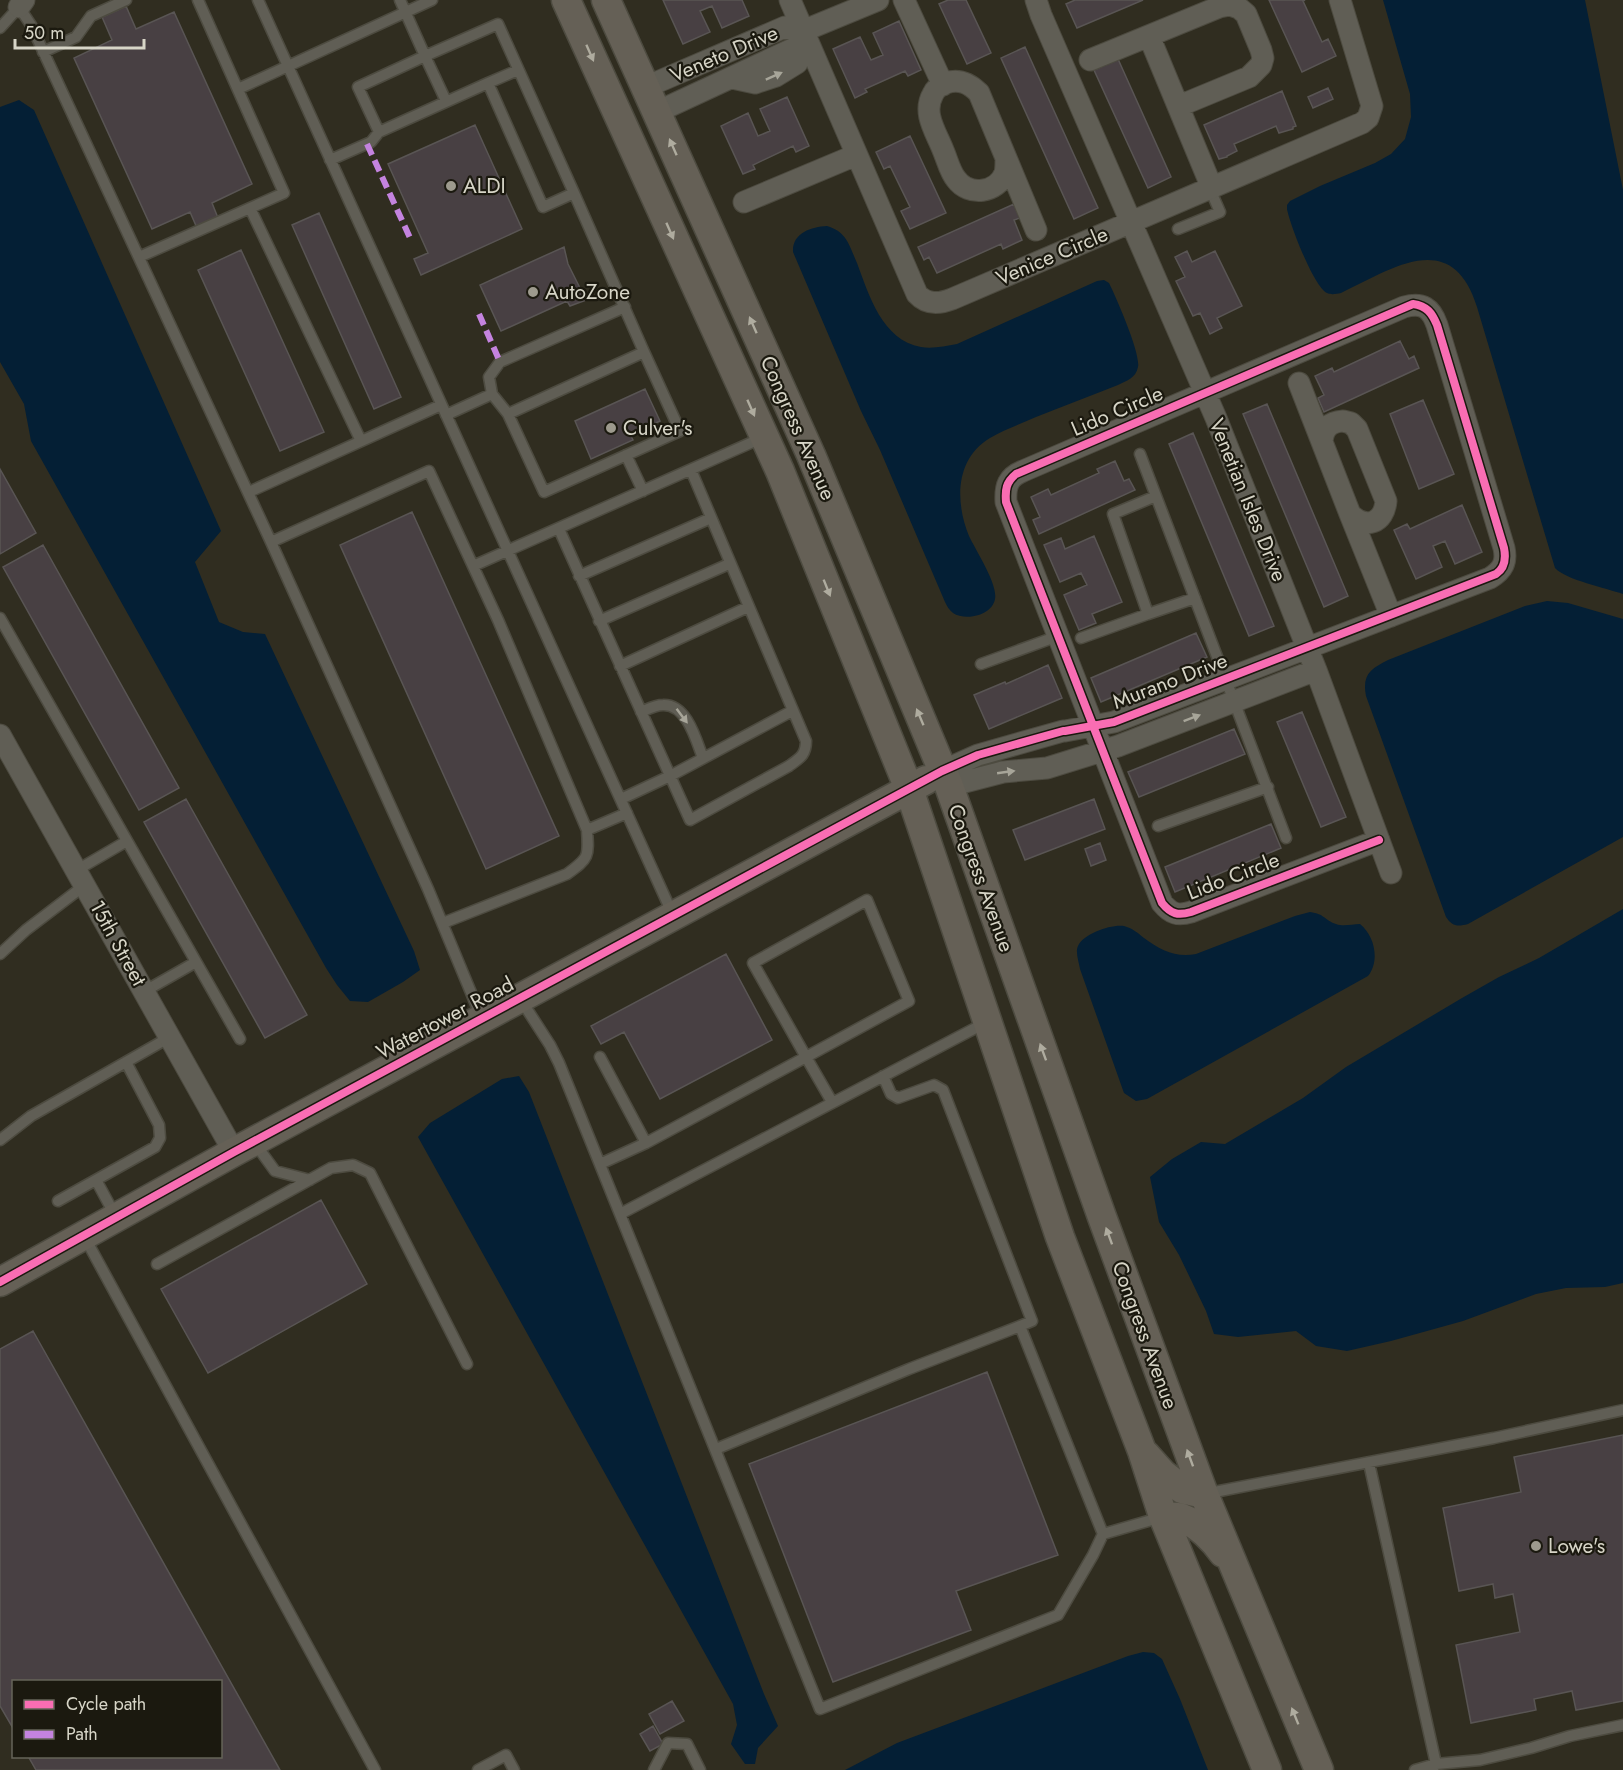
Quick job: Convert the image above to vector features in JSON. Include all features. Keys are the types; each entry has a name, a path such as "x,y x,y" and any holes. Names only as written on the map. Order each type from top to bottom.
{"street":[{"name":"Congress Avenue","path":"566,0 789,493 909,789 1060,1237 1142,1451 1163,1516 1267,1770"},
{"name":"Congress Avenue","path":"606,0 811,455 946,779 1094,1195 1204,1494 1319,1770"},
{"name":"Venice Circle","path":"790,0 801,39 856,155 917,294 928,303 952,299 1353,128 1368,118 1372,106 1340,0"},
{"name":"Veneto Drive","path":"801,39 878,0"},
{"path":"904,0 943,85"},
{"name":"Venetian Isles Drive","path":"1036,0 1205,393 1316,670 1391,873"},
{"path":"1090,60 1219,7 1230,5 1239,8 1245,14 1261,50 1263,58 1256,72 1179,106"},
{"name":"Veneto Drive","path":"732,78 748,57 785,27 801,39"},
{"path":"1149,36 1211,188"},
{"name":"Veneto Drive","path":"651,99 732,78 755,83 776,76 797,63 801,39"},
{"name":"Veneto Drive","path":"651,99 748,57"},
{"path":"1006,159 1005,171 999,182 989,189 976,191 964,187 956,179 928,113 929,100 935,90 958,81 970,85 979,93 1036,230"},
{"path":"744,202 856,155"},
{"name":"Lido Circle","path":"1307,648 1490,578 1500,571 1506,557 1437,325 1430,311 1420,305 1413,304 1404,307 1034,466 1010,478 1006,485 1006,502 1162,903 1167,909 1178,915 1191,912 1379,840"},
{"path":"1299,383 1391,616"},
{"path":"1322,442 1327,426 1333,423 1343,421 1351,423 1358,429 1386,501 1385,510 1373,522 1365,523 1356,520 1350,514"},
{"name":"Murano Drive","path":"946,779 978,755 1065,731 1114,723 1307,648"},
{"name":"Murano Drive","path":"909,789 946,779 1047,768 1129,742 1316,670"},
{"name":"15th Street","path":"0,735 170,1037 244,1147"},
{"name":"Watertower Road","path":"0,1282 244,1147 909,789"},
{"path":"1142,1451 1163,1474 1180,1487 1204,1494"},
{"path":"1163,1516 1182,1518 1199,1528 1216,1543 1237,1575"}],"lane":[{"path":"43,52 75,37 91,16 126,0"},
{"path":"139,257 284,193 198,0"},
{"path":"258,0 673,916"},
{"path":"400,0 446,101"},
{"path":"238,89 432,0"},
{"path":"0,28 21,3 249,492 442,923 482,1019"},
{"path":"379,132 358,87 498,24 625,307 644,352 680,431 544,492 508,414 492,394 489,377 500,362 625,307"},
{"path":"330,160 371,142 379,132 518,70"},
{"path":"488,83 543,207 574,193"},
{"path":"1179,229 1220,212 1211,188"},
{"path":"250,208 361,441"},
{"path":"508,414 644,352"},
{"path":"249,492 361,441 492,394"},
{"path":"473,566 764,437"},
{"path":"1140,454 1286,838"},
{"path":"626,455 643,491"},
{"path":"559,529 690,820 789,766 806,751 806,741 691,470"},
{"path":"271,542 429,471 498,620 587,830 589,850 584,862 567,874 442,923"},
{"path":"1148,614 1113,514 1156,496"},
{"path":"579,576 711,518"},
{"path":"599,621 729,564"},
{"path":"1081,638 1195,598"},
{"path":"620,666 748,607"},
{"path":"0,618 240,1039"},
{"path":"981,664 1058,636"},
{"path":"641,712 665,704 682,712 703,758"},
{"path":"621,800 792,711"},
{"path":"1158,826 1268,787"},
{"path":"587,830 627,813"},
{"path":"0,954 81,878 127,841"},
{"path":"600,1164 646,1143 806,1057 909,1001 867,900 753,963 806,1057 832,1102"},
{"path":"145,991 196,962"},
{"path":"520,998 559,1063 820,1709 1058,1614 1093,1555 1102,1534 1020,1326"},
{"path":"620,1214 987,1021"},
{"path":"0,1140 31,1116 170,1037"},
{"path":"600,1057 646,1143"},
{"path":"58,1202 155,1148 160,1138 159,1125 126,1062"},
{"path":"716,1449 918,1365 1032,1321 943,1090 934,1085 898,1098 891,1094 883,1076"},
{"path":"244,1147 275,1171 310,1180"},
{"path":"157,1264 331,1168 353,1165 370,1173 467,1364"},
{"path":"96,1180 116,1217"},
{"path":"84,1236 375,1770"},
{"path":"1204,1494 1544,1428 1623,1410"},
{"path":"1369,1463 1434,1767"},
{"path":"1102,1534 1163,1516"},
{"path":"1415,1770 1480,1760 1570,1736 1623,1725"},
{"path":"654,1770 668,1743 687,1744 700,1770"},
{"path":"478,1770 506,1755 514,1770"}],"water":[{"path":"1383,0 1585,0 1623,190 1623,594 1577,580 1555,568 1477,307 1466,282 1453,268 1437,261 1419,261 1400,265 1341,293 1330,294 1316,280 1298,241 1287,209 1290,201 1375,163 1391,154 1405,139 1411,117 1410,94"},
{"path":"19,100 34,110 221,531 195,562 219,622 243,632 265,634 414,951 420,970 368,1002 350,1001 326,968 31,441 24,404 0,362 0,107"},
{"path":"827,226 839,232 849,245 872,302 887,326 908,343 921,347 957,344 1097,281 1104,280 1109,283 1122,312 1138,360 1137,371 1133,376 1118,385 1036,417 990,438 978,447 964,469 960,496 964,523 990,576 995,593 993,605 984,613 964,617 952,612 947,605 793,252 796,240 804,232"},
{"path":"1547,601 1568,603 1623,619 1623,837 1468,924 1455,925 1446,917 1366,696 1366,678 1376,666 1388,660 1525,606"},
{"path":"1623,909 1623,1283 1605,1287 1566,1288 1536,1294 1463,1321 1347,1351 1316,1346 1296,1331 1238,1337 1214,1334 1206,1311 1179,1255 1159,1222 1150,1177 1172,1159 1201,1142 1225,1144 1303,1098 1346,1067 1462,998 1539,958"},
{"path":"1310,912 1319,914 1336,924 1360,924 1365,929 1372,942 1375,956 1368,976 1147,1099 1136,1101 1124,1093 1080,969 1077,951 1085,938 1098,931 1124,926 1162,949 1175,954 1189,955"},
{"path":"519,1076 529,1092 778,1726 758,1748 755,1764 745,1764 731,1744 737,1725 733,1704 418,1137 430,1123 502,1079"},
{"path":"1143,1652 1154,1653 1162,1659 1208,1770 845,1770 897,1743"}],"building":[{"path":"663,0 742,0 749,16 722,28 712,6 700,11 710,32 683,44"},
{"path":"948,0 966,0 991,53 967,64 939,4"},
{"path":"1075,0 1143,0 1077,28 1066,4"},
{"path":"1269,0 1305,0 1303,1 1322,42 1328,39 1336,56 1302,72"},
{"path":"126,6 136,29 174,12 252,184 212,203 218,218 197,228 190,212 152,229 74,58 112,40 102,17"},
{"path":"899,21 921,70 908,76 905,71 865,89 867,92 855,98 833,49 860,37 871,60 883,55 873,33"},
{"path":"1025,47 1098,208 1074,219 1001,58"},
{"path":"1118,59 1171,177 1148,188 1094,70"},
{"path":"1328,88 1333,99 1313,108 1308,97"},
{"path":"1282,91 1296,126 1279,133 1276,126 1234,144 1237,151 1219,159 1204,125"},
{"path":"787,97 809,146 796,152 793,146 753,165 755,169 743,174 721,126 748,113 758,136 770,131 760,109"},
{"path":"475,125 522,229 421,275 414,259 428,253 388,164"},
{"path":"910,136 946,213 910,229 901,211 910,207 890,166 884,169 876,152"},
{"path":"1014,204 1020,218 1014,220 1022,240 1003,249 1001,244 937,273 929,257 924,260 918,247"},
{"path":"319,213 401,397 374,409 292,225"},
{"name":"AutoZone","path":"564,247 568,264 586,300 570,306 567,301 501,331 480,285"},
{"path":"241,250 324,432 280,451 198,270"},
{"path":"1187,251 1192,262 1215,251 1242,306 1217,318 1222,328 1210,334 1200,313 1193,316 1176,281 1185,277 1175,257"},
{"path":"1400,341 1409,359 1414,356 1419,368 1324,412 1318,398 1324,395 1315,376 1332,368 1334,372"},
{"name":"Culver's","path":"645,389 660,421 630,434 633,440 591,459 575,421"},
{"path":"1423,400 1454,474 1419,489 1390,414"},
{"path":"1267,404 1348,596 1324,607 1243,414"},
{"path":"1193,433 1274,626 1249,636 1169,444"},
{"path":"1115,461 1124,481 1129,479 1135,490 1039,534 1033,520 1040,517 1031,497 1048,489 1051,495 1099,473 1097,469"},
{"path":"0,469 36,533 0,554"},
{"path":"1462,505 1482,552 1455,564 1445,541 1433,546 1442,567 1416,579 1394,530 1407,524 1410,529"},
{"path":"412,512 559,836 486,869 340,545"},
{"path":"1094,536 1122,602 1092,614 1096,623 1079,630 1064,595 1087,585 1081,573 1060,582 1044,545 1061,538 1065,549"},
{"path":"43,545 179,788 139,810 3,567"},
{"path":"1196,633 1207,657 1101,702 1091,678"},
{"path":"1048,665 1062,698 989,729 974,695 1005,682 1006,684"},
{"path":"1302,712 1346,817 1321,827 1277,722"},
{"path":"1234,729 1245,754 1139,797 1128,772"},
{"path":"186,799 307,1015 265,1038 144,822"},
{"path":"1094,799 1105,829 1025,860 1013,830"},
{"path":"1271,824 1281,848 1175,892 1165,867"},
{"path":"1100,843 1106,860 1091,866 1085,849"},
{"path":"726,954 772,1040 660,1099 624,1032 601,1044 591,1026"},
{"path":"321,1200 367,1284 208,1373 161,1289"},
{"path":"33,1331 280,1770 36,1770 29,1758 222,1758 222,1680 12,1680 12,1727 0,1706 0,1349"},
{"path":"987,1372 1058,1555 956,1591 971,1630 833,1682 749,1464"},
{"name":"Lowe's","path":"1623,1435 1623,1701 1576,1710 1572,1691 1534,1699 1536,1710 1471,1723 1456,1645 1520,1632 1513,1594 1495,1598 1493,1584 1459,1591 1443,1508 1521,1492 1514,1457"},
{"path":"672,1701 684,1721 660,1734 649,1714"},
{"path":"653,1726 663,1744 650,1751 640,1734"}],"marked path":[{"path":"367,144 411,240"},
{"path":"479,314 500,362"}],"cycle path":[{"path":"0,1282 234,1152 942,771 978,755 1063,731 1065,731 1114,722 1496,574 1504,563 1504,548 1437,325 1428,311 1422,306 1413,304 1016,474 1008,483 1006,494 1006,502 1162,903 1165,907 1175,913 1191,912 1379,840"}],"place":[{"name":"ALDI","path":"451,186"},
{"name":"AutoZone","path":"533,292"},
{"name":"Culver's","path":"611,428"},
{"name":"Lowe's","path":"1536,1546"}]}
